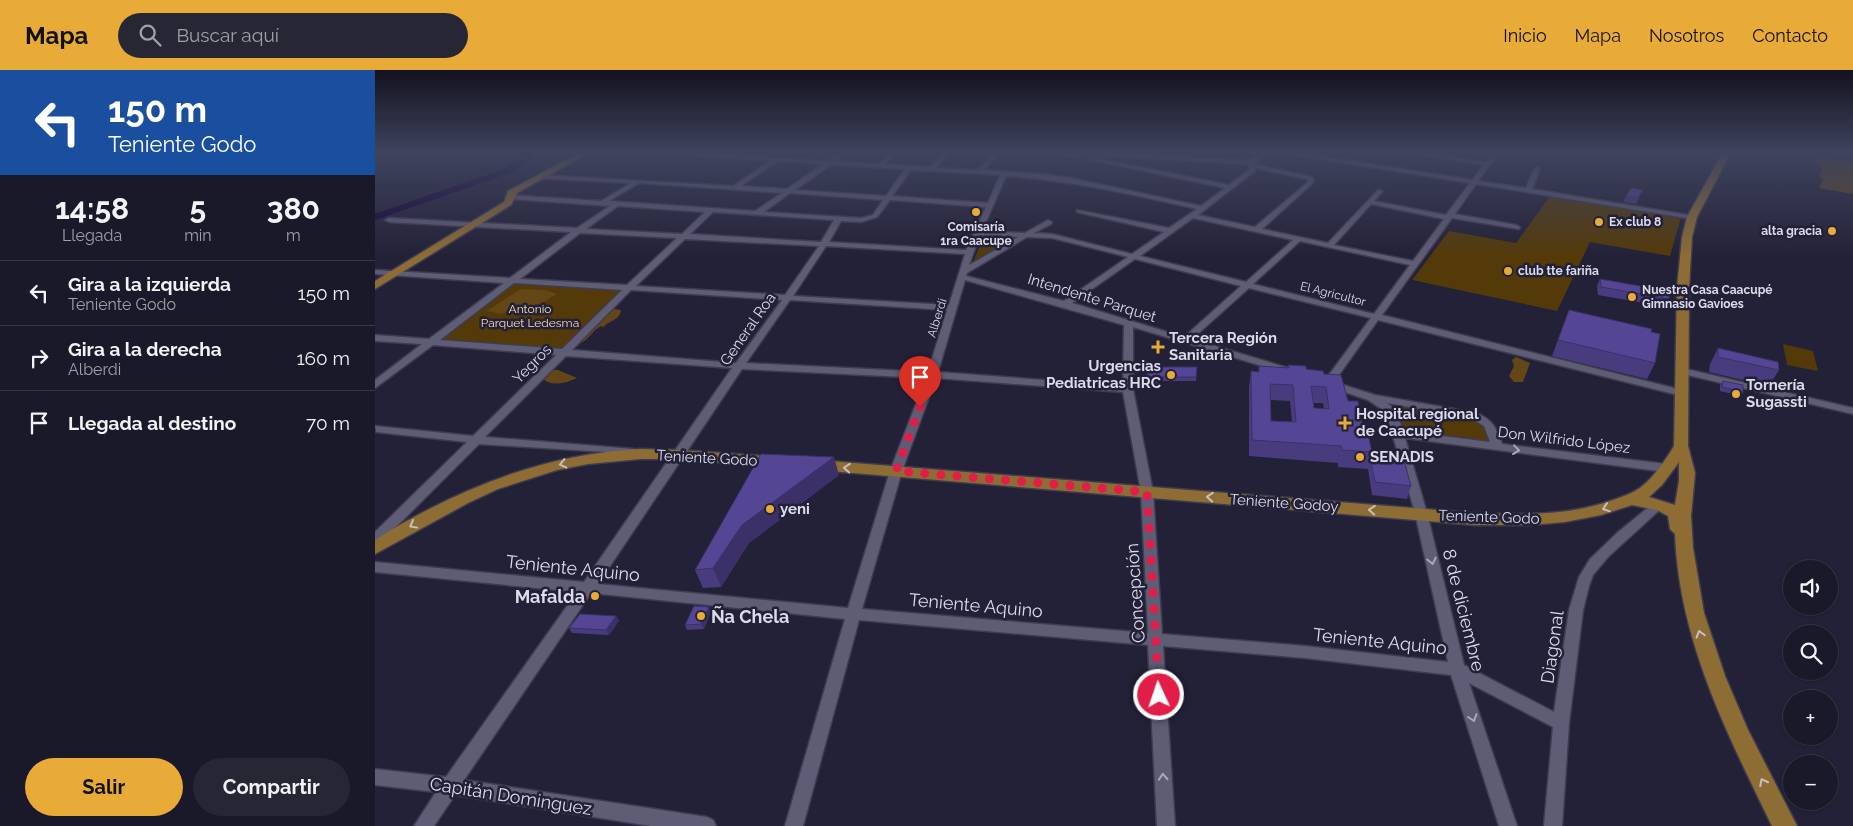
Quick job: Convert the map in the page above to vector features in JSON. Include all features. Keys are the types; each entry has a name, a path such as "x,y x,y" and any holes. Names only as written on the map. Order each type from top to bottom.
{"main road":[{"path":"375,286 508,203 511,193 519,187"},
{"path":"1708,187 1692,217 1687,237 1683,274 1681,446 1688,461 1689,473 1683,515 1685,549 1694,611 1716,680 1736,728 1785,826"},
{"name":"Teniente Godo","path":"1421,513 1475,519 1542,520 1576,516 1605,509 1645,492 1666,468 1681,446"},
{"name":"Teniente Godo","path":"375,548 469,495 534,471 565,463 623,455 680,456 797,464 1147,492"},
{"name":"Teniente Godoy","path":"1147,492 1421,513"},
{"path":"1631,499 1669,509 1677,517 1679,538 1685,549"}],"street":[{"path":"602,203 628,187"},
{"path":"722,187 989,205"},
{"path":"757,213 794,187"},
{"path":"511,197 861,220 875,216 894,187"},
{"name":"Alberdi","path":"794,826 853,614 896,471 932,376 969,252 998,187"},
{"path":"1106,187 1203,208"},
{"path":"1065,304 1171,232 1231,187"},
{"path":"1256,230 1305,187"},
{"path":"1375,317 1470,187"},
{"path":"1506,187 1692,217"},
{"path":"1528,191 1530,187"},
{"path":"1329,246 1380,191"},
{"path":"1369,202 1516,228"},
{"path":"375,384 576,232 617,204"},
{"name":"Yegros","path":"375,540 629,288 711,210"},
{"path":"1079,211 1171,232"},
{"path":"1193,216 1414,264"},
{"name":"General Roa","path":"423,826 680,456 739,366 824,245 838,219"},
{"path":"389,220 576,232 969,252"},
{"path":"963,275 1048,222"},
{"name":"El Agricultor","path":"977,233 1052,236 1682,393"},
{"path":"1185,340 1298,239"},
{"path":"375,272 953,308"},
{"name":"Intendente Parquet","path":"963,275 1301,374"},
{"name":"8 de diciembre","path":"1375,317 1324,381 1373,398 1391,410 1421,513 1457,669 1508,826"},
{"name":"Concepción","path":"1129,323 1128,389 1147,492 1157,638 1166,826"},
{"path":"375,338 563,354 739,366 1128,389"},
{"path":"1682,371 1853,410"},
{"path":"1373,398 1473,415 1487,421 1493,430 1497,448"},
{"path":"376,429 476,440 680,456"},
{"name":"Don Wilfrido López","path":"1398,434 1666,468"},
{"name":"Diagonal","path":"1553,826 1561,723 1580,592 1588,573 1605,553 1659,505"},
{"name":"Teniente Aquino","path":"375,566 853,614 1157,638 1305,652 1457,669 1561,723"},
{"name":"Capitán Dominguez","path":"375,777 451,786 707,826"}],"green space":[{"path":"1550,196 1681,217 1670,256 1590,242 1557,311 1412,280 1449,231 1516,243"},
{"path":"984,235 1021,236 972,265"},
{"name":"Antonio Parquet Ledesma","path":"513,281 629,288 563,354 430,343"},
{"path":"1783,344 1813,351 1818,371 1787,365"},
{"path":"1373,398 1486,421 1497,447 1398,434 1391,410"}],"shaded area":[{"path":"1853,187 1853,194 1819,188"},
{"path":"521,289 545,290 557,294 534,307 522,311 516,310 501,314 487,311"},
{"path":"614,309 621,310 620,314 603,328 602,326 599,327 586,340 580,343 581,339"},
{"path":"1516,357 1530,363 1523,382 1514,382 1509,376 1514,366 1512,360"},
{"path":"551,370 558,370 577,378 564,383 551,383 543,379"}],"building":[{"path":"1631,188 1643,190 1638,198 1626,196"},
{"path":"1600,279 1669,291 1669,299 1601,287"},
{"path":"1569,310 1652,329 1651,332 1660,334 1655,363 1558,340"},
{"path":"1718,348 1778,362 1779,370 1718,357"},
{"path":"1288,365 1306,366 1306,369 1323,371 1324,374 1341,375 1348,401 1358,401 1364,434 1368,434 1372,452 1342,450 1341,446 1252,440 1251,371 1259,372 1259,366 1289,368","holes":["1270,384 1293,385 1296,422 1271,421","1311,386 1326,387 1329,409 1314,408"]},
{"name":"Urgencias Pediatricas HRC","path":"1145,367 1197,367 1196,377 1160,377 1160,383 1147,376"},
{"path":"1723,381 1743,385 1743,392 1722,387"},
{"path":"761,454 834,457 742,525 713,568 695,570"},
{"path":"1370,457 1403,457 1411,486 1375,482"},
{"path":"694,606 709,607 701,624 685,625"},
{"path":"580,614 616,616 606,630 569,628"}],"waterway":[{"path":"375,217 456,187"}],"place":[{"name":"Comisaría 1ra Caacupe","path":"976,212"},
{"name":"Ex club 8","path":"1599,222"},
{"name":"alta gracia","path":"1832,231"},
{"name":"club tte fariña","path":"1508,271"},
{"name":"Nuestra Casa Caacupé Gimnasio Gavioes","path":"1632,297"},
{"name":"Tercera Región Sanitaria","path":"1158,347"},
{"name":"Urgencias Pediatricas HRC","path":"1171,375"},
{"name":"Tornería Sugassti","path":"1736,394"},
{"name":"Hospital regional de Caacupé","path":"1345,423"},
{"name":"SENADIS","path":"1360,457"},
{"name":"yeni","path":"770,509"},
{"name":"Mafalda","path":"595,596"},
{"name":"Ña Chela","path":"701,616"}],"route":[{"path":"920,407 896,471 1147,492 1159,695"}]}
